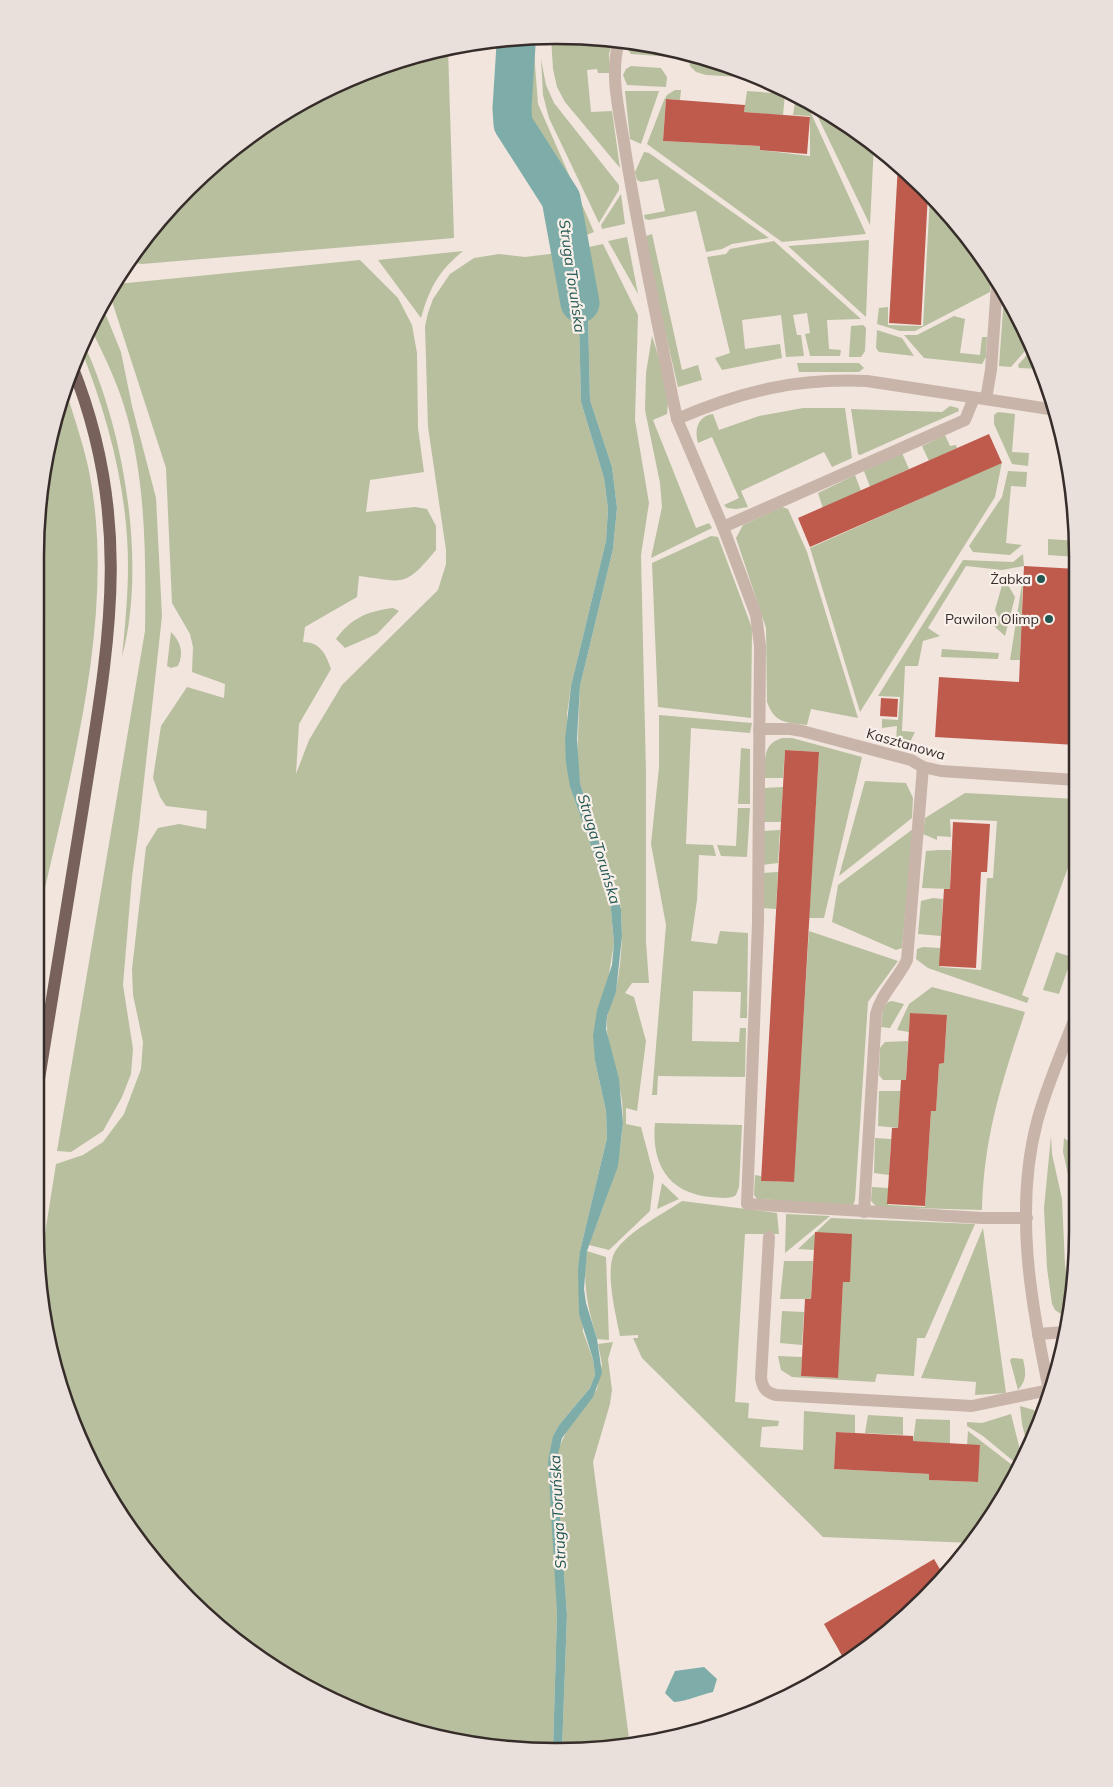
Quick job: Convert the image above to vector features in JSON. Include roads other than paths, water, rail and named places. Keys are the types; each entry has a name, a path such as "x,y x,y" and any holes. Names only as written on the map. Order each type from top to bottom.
{"main road":[{"path":"44,1054 100,698 109,630 112,580 108,498 102,459 76,378"}],"street":[{"path":"617,47 615,56 616,88 638,230 677,419 723,527 756,615 760,646 758,923 747,1204 864,1212 1027,1218"},
{"path":"723,527 965,420 980,398 991,370 996,293"},
{"path":"677,419 718,401 782,384 811,382 867,381 1047,409"},
{"name":"Kasztanowa","path":"759,729 802,731 912,760 923,767 941,771 1069,780"},
{"path":"864,1212 876,1014 880,1000 899,977 907,960 923,767"},
{"path":"1047,1379 1032,1300 1027,1218 1029,1176 1037,1121 1069,1034"},
{"path":"769,1237 761,1378 762,1387 767,1393 972,1406 1043,1391"},
{"path":"1038,1334 1059,1332"}],"water":[{"path":"575,250 588,314 590,400 612,467 617,508 613,549 580,686 577,739 580,783 621,909 622,936 616,992 607,1016 606,1029 619,1079 623,1123 618,1166 587,1251 584,1289 586,1303 597,1339 602,1373 593,1397 562,1438 556,1462 567,1615 562,1743 556,1743 553,1743 557,1613 548,1461 553,1436 559,1425 590,1388 595,1375 593,1359 579,1314 578,1270 580,1251 607,1138 606,1111 595,1061 593,1036 597,1010 612,965 614,943 610,899 570,787 566,763 565,740 571,686 606,541 608,509 604,478 581,402 579,321 566,252"},
{"path":"704,1667 717,1679 713,1692 674,1702 665,1693 675,1671"}],"waterway":[{"name":"Struga Toruńska","path":"516,46 512,108 513,124 561,199 580,303"}],"place":[{"name":"Żabka","path":"1041,579"},
{"name":"Pawilon Olimp","path":"1049,619"}]}
